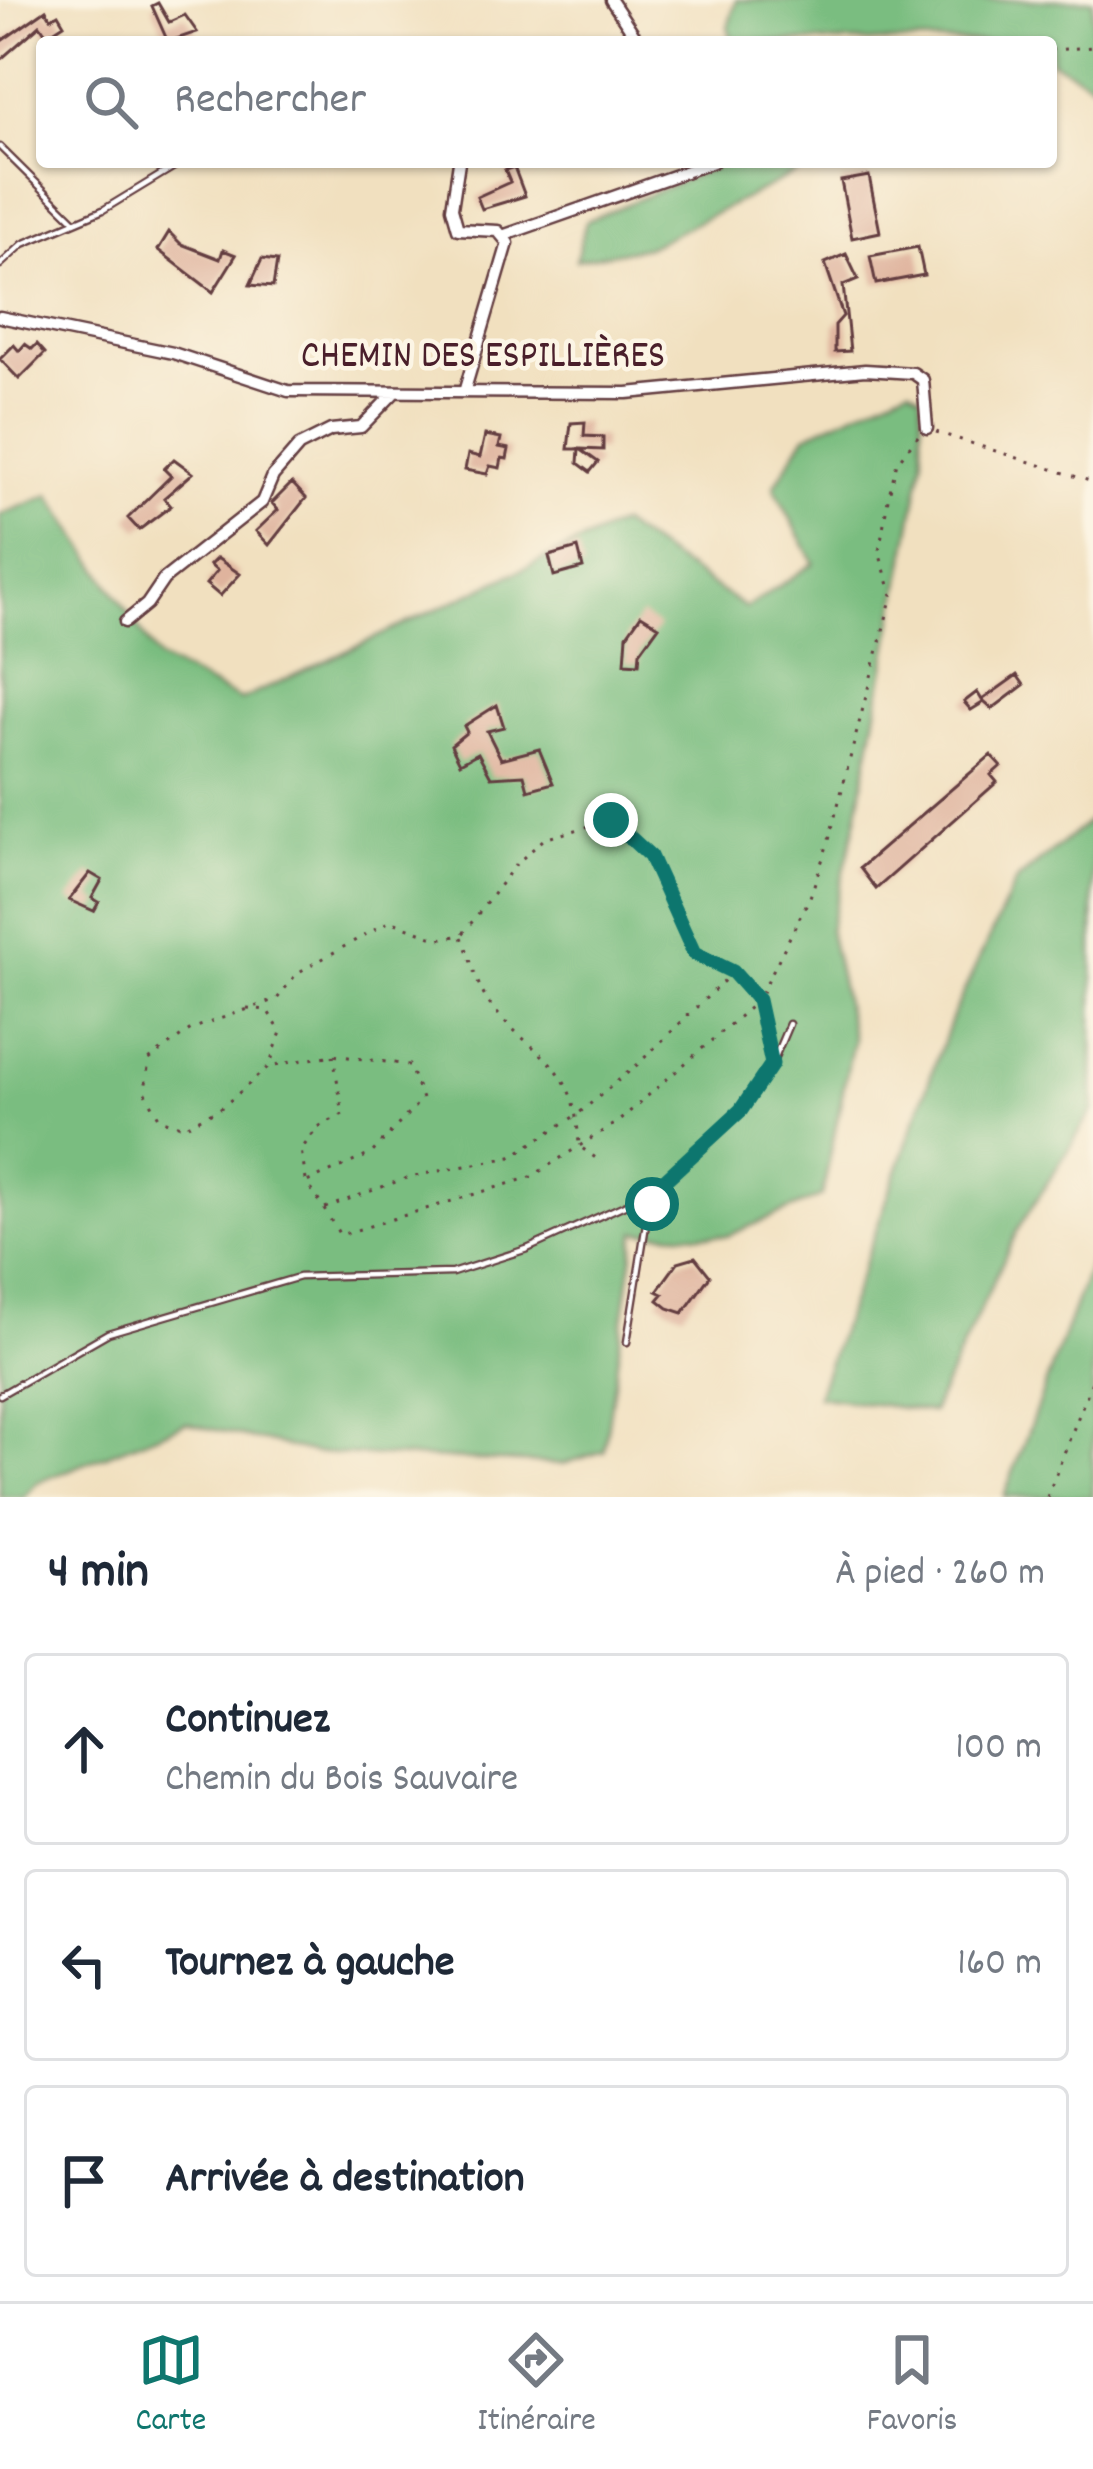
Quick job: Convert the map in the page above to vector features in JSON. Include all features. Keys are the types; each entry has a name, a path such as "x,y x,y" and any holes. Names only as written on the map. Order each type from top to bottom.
{"street":[{"path":"611,0 635,36"},
{"path":"458,168 452,208 458,229 483,227 505,235 696,168"},
{"path":"465,389 508,243 505,235"},
{"name":"CHEMIN DES ESPILLIÈRES","path":"0,317 173,353 288,391 627,392 865,370 913,374 923,380 927,428"},
{"path":"125,622 147,604 164,579 262,502 273,476 299,446 331,430 361,427 394,393"}],"lane":[{"path":"0,147 74,220"},
{"path":"0,265 23,244 103,210 172,168"},
{"path":"0,1395 108,1333 299,1276 452,1273 527,1250 651,1193 741,1110 772,1064 789,1024"},
{"path":"627,1342 651,1193"}],"path":[{"path":"1057,50 1093,47"},
{"path":"333,1054 343,1114 318,1126 301,1150 307,1182 340,1235 531,1177 620,1120 758,1000 810,897 892,596 879,552 897,462 927,428 1093,482"},
{"path":"242,1008 267,1010 281,1032 269,1066 224,1106 184,1127 160,1119 145,1091 149,1060 190,1028 242,1008 277,999 296,973 390,921 439,939 462,935 516,864 544,839 611,820 650,856 694,953 733,972 758,1000 772,1064"},
{"path":"462,935 490,1006 548,1055 578,1114 580,1146 600,1161"},
{"path":"325,1208 410,1178 511,1157 578,1114 733,972"},
{"path":"269,1066 333,1054 410,1065 422,1099 371,1154 307,1182"},
{"path":"1047,1497 1093,1379"}],"green space":[{"path":"736,0 1093,0 1093,84 1057,64 1057,36 731,36 728,27"},
{"path":"713,168 806,168 647,247 576,260 586,221"},
{"path":"909,387 921,395 923,462 855,828 829,930 853,1040 822,1196 727,1236 636,1232 604,1451 563,1464 314,1453 186,1423 36,1483 25,1497 0,1497 0,515 50,495 159,659 241,700 620,524 746,608 814,563 774,487 806,435"},
{"path":"1093,818 1093,1111 1018,1229 932,1412 817,1396 951,1019 1016,881"},
{"path":"1093,1256 1093,1497 1004,1497"}],"building":[{"path":"158,3 169,22 185,15 197,32 165,36 152,6"},
{"path":"46,10 51,18 58,14 64,24 47,35 40,25 0,60 0,42"},
{"path":"514,168 525,196 482,209 477,197 510,182 505,170"},
{"path":"869,176 880,232 852,238 841,181"},
{"path":"169,232 181,244 220,259 223,250 236,255 213,292 158,250"},
{"path":"918,247 924,275 876,284 870,256"},
{"path":"846,254 858,279 843,285 850,351 835,352 835,325 843,316 825,263"},
{"path":"262,259 277,261 273,287 250,285"},
{"path":"25,344 32,349 37,344 45,353 19,379 0,359 14,345 19,351"},
{"path":"585,422 584,436 603,437 603,450 580,449 598,462 590,472 578,463 579,449 568,449 571,423"},
{"path":"485,435 501,438 499,447 509,449 507,459 502,458 500,468 490,466 487,474 465,470 468,454 480,457"},
{"path":"174,459 193,473 164,498 171,506 139,530 128,518 171,476 164,469"},
{"path":"292,483 306,498 269,545 256,531 278,510 272,503"},
{"path":"578,548 583,568 554,576 549,556"},
{"path":"217,558 240,574 220,596 206,584 217,571 210,565"},
{"path":"641,615 659,626 640,652 639,664 625,663 627,635"},
{"path":"1017,675 1024,685 992,709 984,702 971,710 964,702 977,692 982,700"},
{"path":"497,705 504,727 487,731 501,759 539,749 553,783 528,790 524,775 491,777 478,753 460,763 451,745 467,732 464,726"},
{"path":"991,755 1001,766 991,775 997,782 876,889 860,868"},
{"path":"90,873 102,880 92,898 99,902 94,911 69,900"},
{"path":"695,1257 710,1276 683,1313 668,1308 658,1300 663,1294 657,1291 678,1262"}],"route":[{"path":"611,820 650,856 694,953 733,972 758,1000 772,1064 741,1110 651,1193 652,1204"}]}
